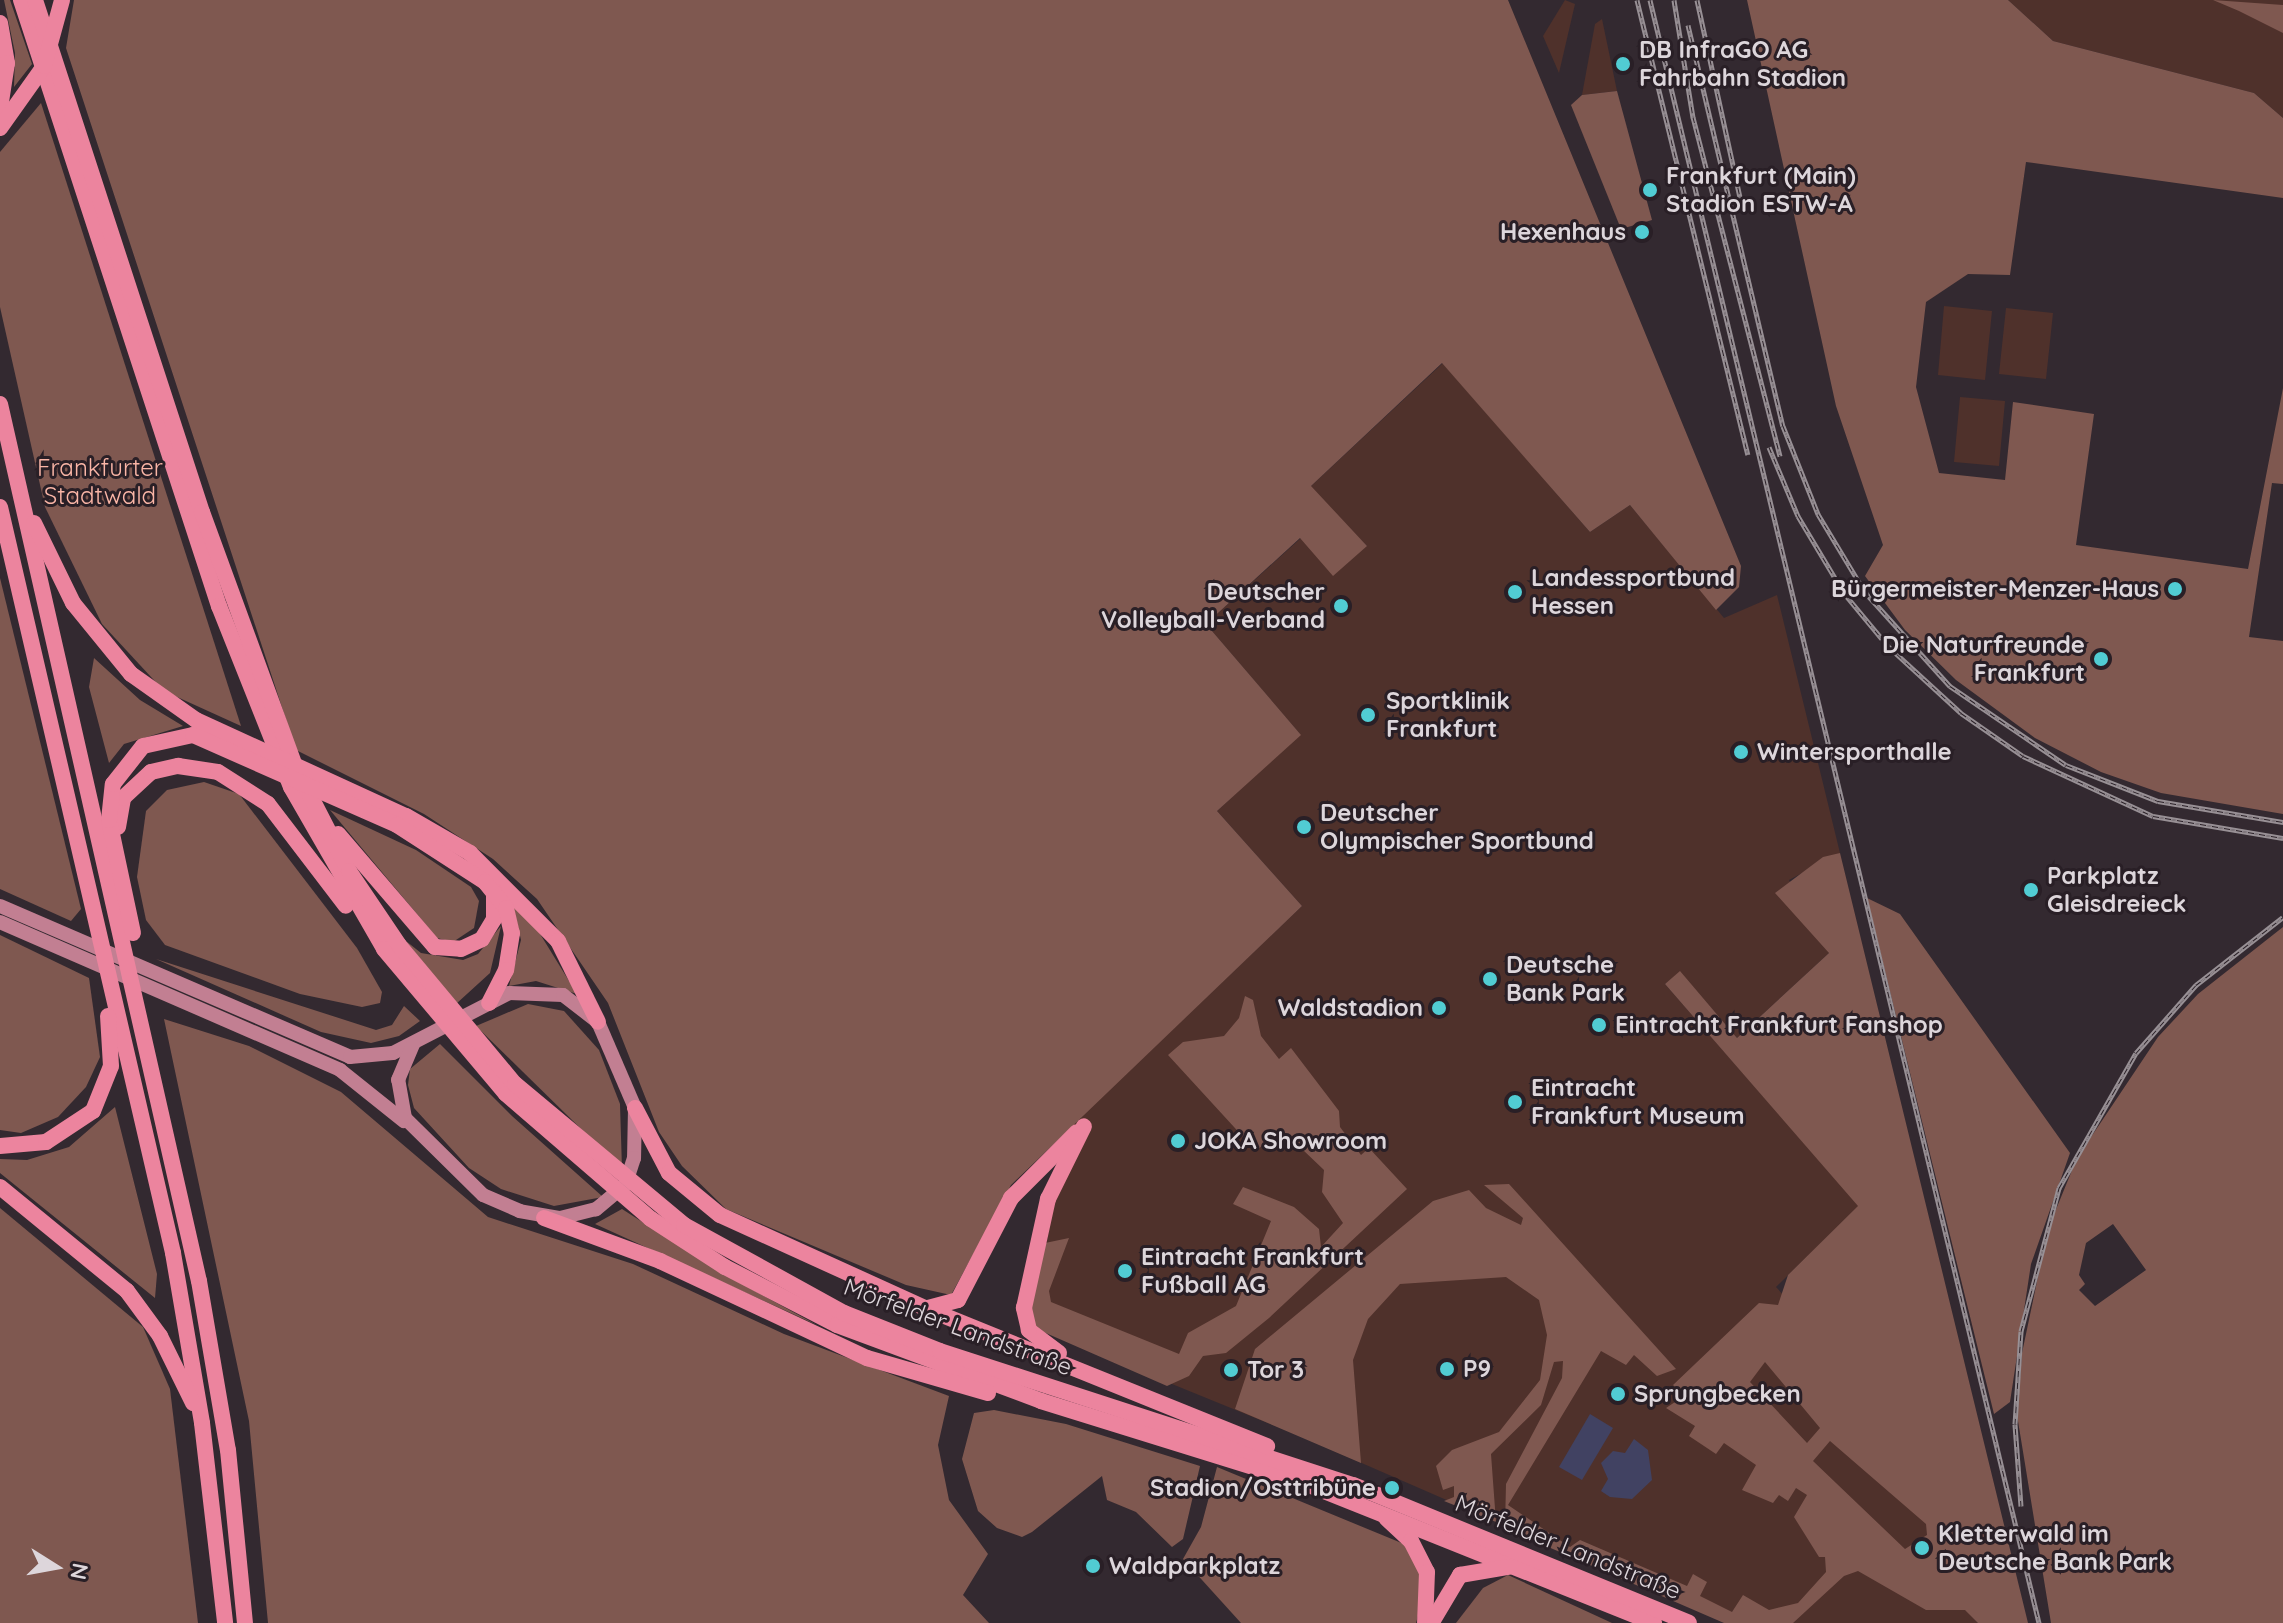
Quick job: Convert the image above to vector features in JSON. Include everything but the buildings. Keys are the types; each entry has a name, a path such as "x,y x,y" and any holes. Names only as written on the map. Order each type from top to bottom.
{"highway":[{"name":"Mörfelder Landstraße","path":"21,0 244,679 302,812 384,949 506,1094 664,1228 837,1325 1041,1401 1372,1508 1654,1623"},
{"name":"Mörfelder Landstraße","path":"35,0 234,604 316,809 399,945 479,1047 576,1141 696,1233 875,1326 1353,1485 1689,1623"},
{"path":"0,128 24,99 49,54 61,4"},
{"path":"0,23 7,63 0,108"},
{"path":"0,404 135,995 214,1363 245,1623"},
{"path":"21,497 73,603 114,657 171,705 435,830 502,879 570,959 598,1022"},
{"path":"0,507 173,1253 202,1423 225,1623"},
{"path":"133,933 109,820 111,791 123,764 149,742 176,735 201,738 421,838 494,891 509,915 512,942 482,1007"},
{"path":"135,995 133,933 120,808 146,775 186,766 226,775 260,796 384,949"},
{"path":"316,809 431,945 461,949 482,939 494,919 494,891"},
{"path":"0,1146 29,1146 59,1136 84,1121 107,1086 111,1033 98,931"},
{"path":"635,1108 659,1161 708,1207 925,1308 1084,1370 1353,1485"},
{"path":"925,1308 958,1300 1021,1185 1084,1126 1048,1199 1024,1308 1029,1330 1084,1370"},
{"path":"0,1187 127,1291 170,1354 202,1423"},
{"path":"544,1218 634,1250 867,1358 1041,1401"},
{"path":"1372,1508 1418,1550 1429,1585 1428,1623"},
{"path":"1428,1623 1460,1575 1483,1566 1519,1567"}],"main road":[{"path":"0,906 340,1055 377,1057 419,1041 519,990 553,991 598,1022 635,1108 634,1158 619,1192 596,1209 544,1218 483,1195 410,1126 340,1070 0,922"},
{"path":"410,1126 398,1090 419,1041"}],"shaded area":[{"path":"1565,0 1575,4 1559,73 1543,36"},
{"path":"2008,0 2283,0 2283,118 2254,93 2053,41"},
{"path":"1602,19 1617,91 1582,95 1595,24"},
{"path":"1944,306 1992,311 1985,380 1938,375"},
{"path":"2006,308 2053,313 2046,379 1999,374"},
{"name":"Waldstadion","path":"1443,363 1590,532 1630,505 1724,618 1777,595 1840,853 1789,880 1829,953 1737,1038 1680,972 1665,984 1859,1206 1776,1287 1947,1473 1953,1609 1966,1610 1978,1623 1729,1623 1295,1434 1032,1327 1056,1189 1084,1140 1070,1127 1302,906 1217,811 1300,734 1206,624 1301,538 1367,546 1310,487"},
{"path":"1960,397 2005,401 1999,466 1954,462"}],"green space":[{"path":"4,0 10,0 32,64 14,87 15,53"},
{"path":"74,0 1508,0 1741,566 1739,587 1716,610 1630,505 1590,532 1442,363 1311,486 1367,546 1333,576 1300,538 1206,624 1301,735 1217,811 1302,906 1011,1185 951,1295 906,1285 726,1209 682,1166 659,1132 608,1003 537,899 493,859 424,814 296,750 66,48"},
{"path":"1747,0 2008,0 2053,41 2254,93 2283,118 2283,198 2026,162 2010,275 1968,274 1926,302 1916,387 1939,473 2005,480 2013,402 2094,414 2076,545 2248,569 2283,388 2283,484 2272,483 2249,637 2283,641 2283,814 2161,793 2101,772 2035,738 1956,680 1905,630 1865,576 1883,545 1836,406"},
{"path":"2213,0 2283,5 2283,33 2239,11"},
{"path":"1617,91 1652,220 1621,229 1571,105 1582,95"},
{"name":"Frankfurter Stadtwald","path":"41,103 241,726 164,691 102,624 45,507 0,307 0,152"},
{"path":"0,578 81,909 71,921 0,889"},
{"path":"94,658 140,700 183,726 124,744 109,763 89,687"},
{"path":"204,782 239,794 357,948 382,992 380,1003 362,1007 300,994 165,945 146,920 137,877 146,811 167,790"},
{"path":"330,810 416,850 471,887 479,901 474,928 453,942 437,938"},
{"path":"1840,853 2028,1623 1978,1623 1965,1610 1926,1610 1858,1571 1844,1576 1793,1623 1724,1623 1511,1531 1505,1527 1506,1484 1562,1378 1563,1361 1554,1362 1541,1405 1491,1454 1496,1522 1444,1501 1454,1497 1454,1486 1443,1490 1436,1466 1452,1450 1499,1432 1540,1380 1547,1335 1539,1300 1506,1277 1400,1284 1368,1319 1353,1360 1361,1463 1235,1409 1255,1349 1433,1201 1469,1190 1486,1208 1521,1225 1523,1218 1484,1185 1509,1184 1676,1369 1657,1376 1634,1355 1626,1365 1601,1351 1508,1505 1570,1547 1580,1540 1687,1586 1693,1574 1707,1582 1700,1596 1732,1612 1743,1595 1769,1610 1798,1603 1826,1572 1825,1557 1819,1557 1794,1517 1807,1495 1796,1488 1788,1501 1779,1495 1773,1503 1742,1490 1756,1465 1724,1443 1716,1454 1689,1436 1695,1426 1666,1408 1684,1396 1673,1385 1759,1303 1778,1305 1788,1275 1858,1206 1665,984 1680,971 1737,1038 1829,953 1775,893 1823,857","holes":["1765,1362 1820,1428 1807,1443 1750,1382","1830,1441 1926,1524 1927,1535 1905,1549 1813,1461"]},
{"path":"1867,898 1900,914 2070,1153 2031,1264 2010,1402 1994,1414"},
{"path":"512,901 537,929 577,994 536,981 509,986 521,940"},
{"path":"501,926 490,973 456,1004 406,941 421,953 463,960 478,954"},
{"path":"2283,927 2283,1623 2051,1623 2017,1415 2022,1353 2048,1229 2077,1158 2158,1037 2198,994","holes":["2113,1224 2146,1270 2095,1306 2079,1290 2085,1284 2079,1275 2086,1243"]},
{"path":"0,935 89,978 100,1057 86,1087 58,1117 21,1133 0,1130"},
{"path":"156,959 376,1030 392,1025 404,1006 420,1021 399,1036 371,1043 321,1032"},
{"path":"1245,996 1253,1000 1261,1036 1279,1059 1291,1048 1339,1111 1340,1127 1361,1155 1369,1148 1407,1189 1269,1318 1226,1353 1203,1356 1189,1376 1167,1386 1032,1327 1031,1299 1045,1243 1069,1238 1049,1291 1051,1302 1179,1354 1188,1333 1236,1306 1271,1221 1233,1204 1243,1187 1294,1207 1319,1229 1321,1247 1343,1223 1322,1192 1324,1170 1281,1129 1256,1151 1168,1055 1183,1042 1224,1036 1239,1018"},
{"path":"528,1004 564,1011 599,1050 620,1104 622,1169 476,1026"},
{"path":"164,1019 249,1046 341,1092 488,1217 633,1264 784,1334 949,1396 938,1445 949,1500 988,1554 963,1595 989,1623 268,1623 249,1421"},
{"path":"440,1044 512,1116 603,1197 554,1206 501,1189 469,1168 414,1108 408,1085 410,1069"},
{"path":"115,1107 157,1274 155,1298 0,1173 0,1159 27,1160 69,1147"},
{"path":"0,1208 143,1327 170,1389 198,1623 0,1623"},
{"path":"622,1209 722,1273 817,1325 595,1224"},
{"path":"994,1410 1066,1424 1200,1466 1183,1539 1172,1547 1136,1512 1107,1500 1102,1476 1022,1537 997,1528 978,1511 962,1459 974,1413"},
{"path":"1217,1467 1404,1544 1418,1564 1423,1598 1416,1623 1241,1623 1183,1559 1201,1527"},
{"path":"1508,1575 1612,1623 1456,1623 1483,1588"}],"water":[{"path":"1590,1414 1613,1428 1582,1480 1559,1467"},
{"path":"1634,1439 1648,1450 1652,1480 1632,1499 1610,1497 1601,1491 1608,1479 1601,1463 1613,1451 1625,1453"}],"railway":[{"path":"1637,0 1748,455"},
{"path":"1650,0 2039,1623"},
{"path":"1674,0 1693,117 1780,456"},
{"path":"1697,0 1742,206"},
{"path":"1688,25 1783,426 1818,514 1865,592 1950,686 2066,765 2158,801 2283,822"},
{"path":"1769,447 1798,516 1844,593 1888,646 1961,713 2023,756 2153,816 2283,838"},
{"path":"2021,1506 2015,1424 2021,1331 2059,1188 2136,1053 2196,985 2283,917"}],"place":[{"name":"DB InfraGO AG Fahrbahn Stadion","path":"1623,64"},
{"name":"Frankfurt (Main) Stadion ESTW-A","path":"1650,190"},
{"name":"Hexenhaus","path":"1642,232"},
{"name":"Bürgermeister-Menzer-Haus","path":"2175,589"},
{"name":"Landessportbund Hessen","path":"1515,592"},
{"name":"Deutscher Volleyball-Verband","path":"1341,606"},
{"name":"Die Naturfreunde Frankfurt","path":"2101,659"},
{"name":"Sportklinik Frankfurt","path":"1368,715"},
{"name":"Wintersporthalle","path":"1741,752"},
{"name":"Deutscher Olympischer Sportbund","path":"1304,827"},
{"name":"Parkplatz Gleisdreieck","path":"2031,890"},
{"name":"Deutsche Bank Park","path":"1490,979"},
{"name":"Waldstadion","path":"1439,1008"},
{"name":"Eintracht Frankfurt Fanshop","path":"1599,1025"},
{"name":"Eintracht Frankfurt Museum","path":"1515,1102"},
{"name":"JOKA Showroom","path":"1178,1141"},
{"name":"Eintracht Frankfurt Fußball AG","path":"1125,1271"},
{"name":"P9","path":"1447,1369"},
{"name":"Tor 3","path":"1231,1370"},
{"name":"Sprungbecken","path":"1618,1394"},
{"name":"Stadion/Osttribüne","path":"1392,1488"},
{"name":"Kletterwald im Deutsche Bank Park","path":"1922,1548"},
{"name":"Waldparkplatz","path":"1093,1566"}]}
